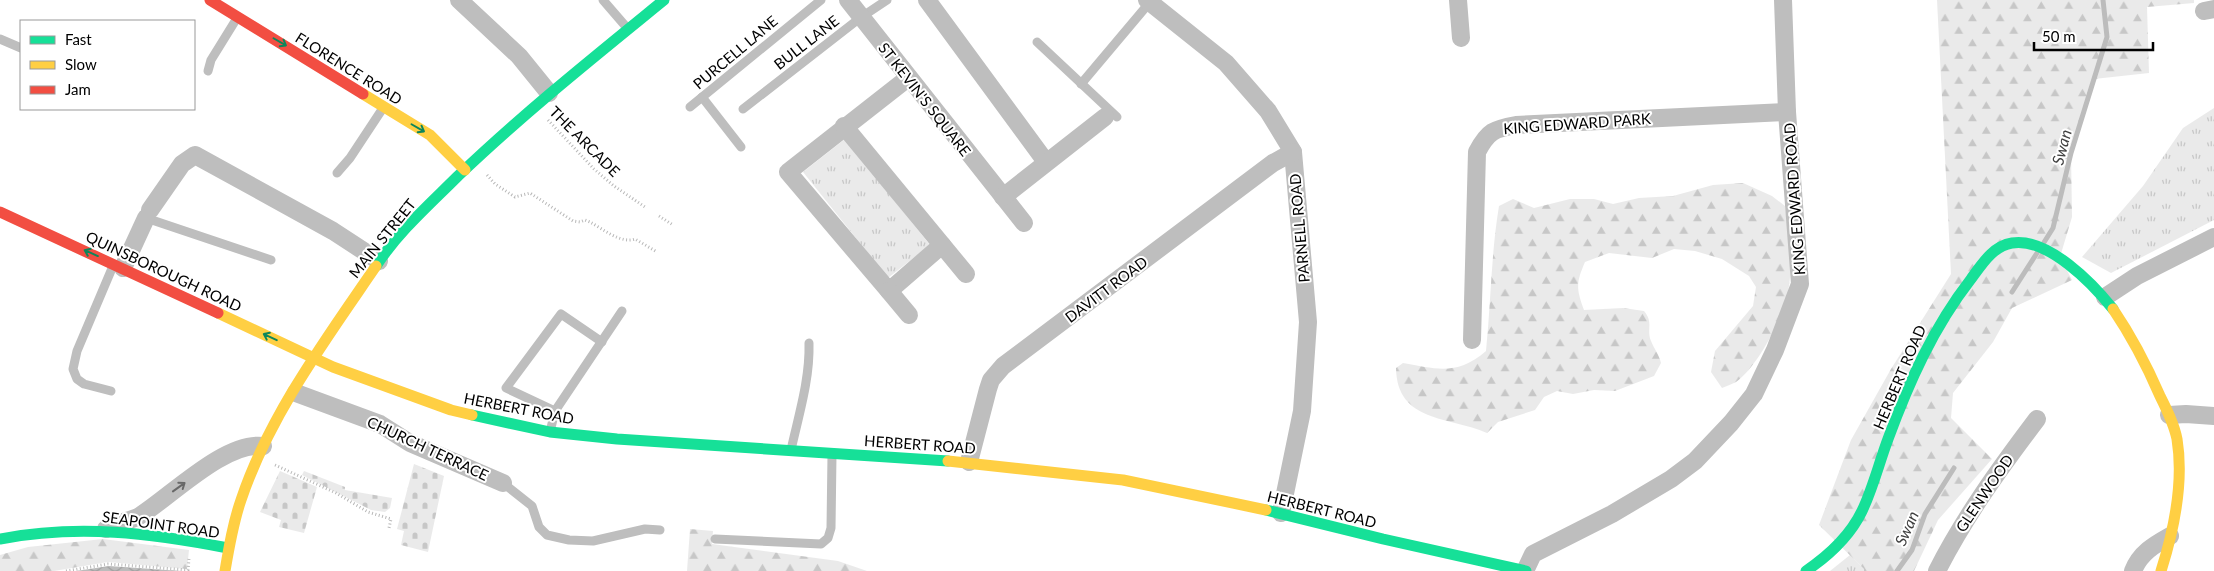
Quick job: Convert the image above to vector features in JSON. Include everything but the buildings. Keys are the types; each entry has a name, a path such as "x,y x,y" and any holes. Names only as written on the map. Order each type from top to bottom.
{"street":[{"name":"FLORENCE ROAD","path":"210,0 383,108 430,135 465,170"},
{"path":"459,0 519,56 549,93"},
{"name":"MAIN STREET","path":"226,571 228,548 241,500 261,452 296,393 314,357 379,261 426,207 474,161 549,93 664,0"},
{"name":"ST KEVIN'S SQUARE","path":"848,0 860,18 1024,223"},
{"path":"927,0 1046,162"},
{"path":"1458,0 1461,38"},
{"name":"KING EDWARD ROAD","path":"1525,571 1533,554 1612,514 1671,479 1695,461 1731,423 1754,394 1775,350 1800,284 1787,112 1783,0"},
{"name":"PARNELL ROAD","path":"1149,1 1226,63 1268,111 1293,152 1308,322 1302,411 1281,513"},
{"path":"908,78 844,126 788,172 909,315"},
{"name":"KING EDWARD PARK","path":"1472,340 1478,152 1485,138 1495,129 1516,125 1787,112"},
{"path":"1003,197 1046,162 1111,117"},
{"path":"844,126 966,274"},
{"name":"DAVITT ROAD","path":"969,462 988,389 1003,366 1273,163 1293,152"},
{"path":"118,266 148,214 182,164 195,155 333,231 379,261"},
{"name":"QUINSBOROUGH ROAD","path":"0,212 314,357"},
{"path":"2105,297 2137,276 2214,237"},
{"name":"HERBERT ROAD","path":"1806,571 1831,554 1850,531 1862,511 1910,381 1936,327 1965,284 1997,249 2020,241 2029,242 2053,254 2074,268 2105,297 2137,349 2169,415 2177,440 2178,455 2175,510 2161,571"},
{"path":"889,291 942,245"},
{"name":"HERBERT ROAD","path":"314,357 351,374 451,410 550,432 620,440 969,462 1124,480 1281,513 1383,540 1525,571"},
{"name":"CHURCH TERRACE","path":"296,393 380,424 410,443 503,483"},
{"path":"2169,415 2214,416"},
{"name":"GLENWOOD","path":"1937,571 1963,523 1998,470 2037,419"},
{"path":"104,530 117,522 140,516 234,450 248,446 261,452"},
{"name":"SEAPOINT ROAD","path":"0,539 23,534 72,529 104,530 177,538 228,548"},
{"path":"2133,571 2142,556 2151,547 2170,536"}],"lane":[{"path":"603,0 628,29"},
{"name":"PURCELL LANE","path":"690,107 821,0"},
{"name":"BULL LANE","path":"743,109 860,18 887,0"},
{"path":"1081,84 1149,1"},
{"path":"208,71 211,60 238,18"},
{"path":"0,38 20,48"},
{"path":"1037,42 1081,84 1111,117"},
{"path":"702,97 741,147"},
{"path":"337,173 350,158 383,108"},
{"path":"148,214 271,260"},
{"path":"111,391 84,384 77,379 73,370 76,351 118,266"},
{"path":"550,432 555,412 622,311"},
{"path":"555,412 506,388 561,314 602,342"},
{"path":"791,450 806,382 809,343"},
{"path":"715,539 821,544 828,538 831,528 833,452"},
{"path":"503,483 532,506 539,527 547,535 569,540 593,541 645,529 660,530"}],"path":[{"name":"THE ARCADE","path":"535,107 594,169 614,186 646,207"},
{"path":"474,161 495,184 515,196 530,193 573,221 580,222 585,220 622,240 630,241 635,239 657,252"},
{"path":"488,184 495,184"},
{"path":"659,216 673,225"},
{"path":"261,452 368,512 391,519 389,528"},
{"path":"66,571 108,564 188,570 191,550"}],"green space":[{"path":"1937,0 2194,0 2194,3 2147,7 2149,73 2094,79 2071,153 2072,217 2060,257 2072,280 2012,308 1993,342 1953,393 1951,418 1992,459 1938,520 1914,571 1864,571 1819,525 1851,440 1891,369 1951,274"},
{"path":"2214,108 2214,220 2111,273 2082,257 2143,186 2183,128"},
{"path":"845,139 930,245 888,278 803,172"},
{"path":"1743,183 1772,196 1785,206 1790,246 1790,266 1787,297 1777,324 1754,364 1736,382 1722,388 1711,372 1715,351 1753,306 1756,287 1749,276 1722,259 1695,251 1674,249 1652,258 1609,253 1585,262 1578,286 1584,310 1623,308 1644,311 1649,319 1651,341 1661,363 1654,376 1615,391 1594,390 1573,394 1557,391 1544,397 1535,410 1498,422 1487,433 1428,415 1415,408 1405,399 1399,386 1396,368 1403,363 1446,369 1466,364 1486,351 1494,242 1499,206 1513,199 1534,208 1570,199 1594,199 1613,204 1639,198 1673,196 1713,185"},
{"path":"414,464 444,476 428,552 401,545 404,531 397,529"},
{"path":"280,471 317,487 304,533 279,527 281,520 260,512"},
{"path":"304,471 345,487 345,490 392,498 390,508 385,512 371,510 302,475"},
{"path":"690,529 713,531 712,544 838,561 867,571 687,571"},
{"path":"103,539 189,550 187,569 108,562 54,571 0,571 0,555 28,547"},
{"path":"1850,555 1864,571 1830,571"}],"water":[{"path":"109,566 181,571 76,571"}],"waterway":[{"name":"Swan","path":"2043,244 2053,228 2071,153 2107,37 2103,0"},
{"name":"Swan","path":"2012,292 2037,253"},
{"name":"Swan","path":"1897,571 1912,550 1925,514 1954,468"}],"traffic: fast":[{"path":"376,266 394,242 458,176 508,130 664,0"},
{"path":"1806,571 1838,545 1857,520 1869,493 1896,418 1923,356 1957,298 1984,262 1994,252 2012,243 2026,243 2040,247 2068,264 2094,287 2113,309"},
{"path":"472,415 550,432 617,439 948,461"},
{"path":"1266,510 1383,539 1526,571"},
{"path":"0,539 58,532 114,532 171,538 228,548"}],"traffic: slow":[{"path":"363,94 430,135 465,170"},
{"path":"225,571 238,509 267,438 300,379 376,266"},
{"path":"2113,309 2127,330 2144,363 2170,417 2177,439 2179,472 2174,523 2161,571"},
{"path":"218,313 333,367 451,410 472,415"},
{"path":"948,461 1123,480 1266,510"}],"traffic: jam":[{"path":"210,0 363,94"},
{"path":"0,212 218,313"}]}
